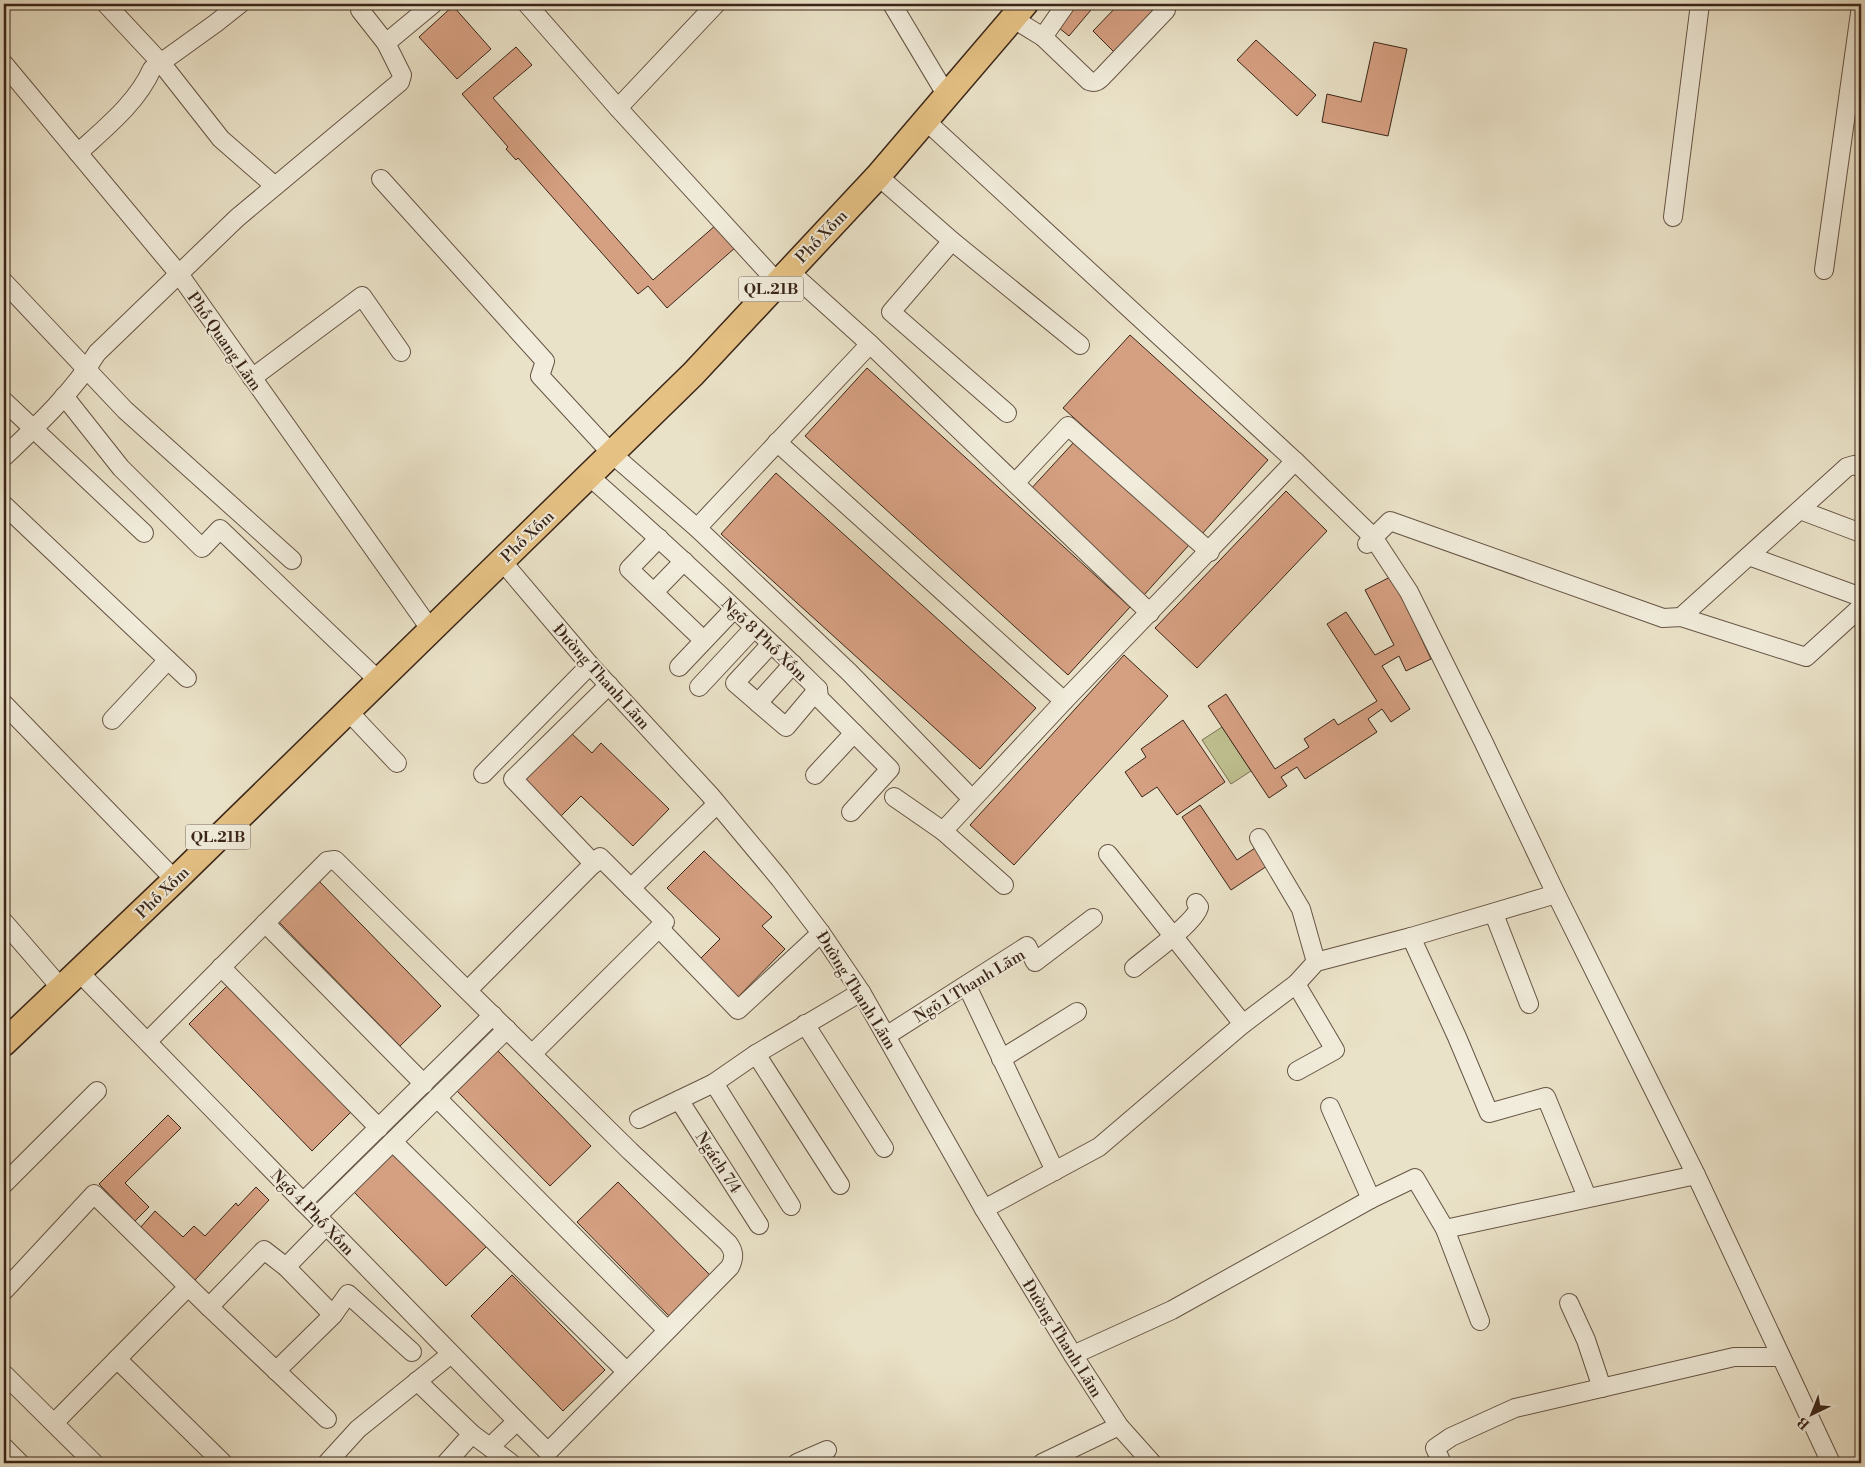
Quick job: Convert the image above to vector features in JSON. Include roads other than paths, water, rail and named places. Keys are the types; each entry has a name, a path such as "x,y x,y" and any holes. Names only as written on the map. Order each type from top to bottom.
{"highway":[{"name":"Phố Xốm","path":"4,1043 175,880 693,374 782,276 878,176 1019,11"}],"street":[{"path":"106,4 160,62 221,139 275,186"},
{"path":"78,153 124,110 147,81 152,69 240,4"},
{"path":"386,43 433,4"},
{"path":"527,4 618,108 782,276 870,344 1150,613"},
{"path":"618,108 716,4"},
{"path":"892,4 947,96"},
{"path":"1043,37 1066,4"},
{"path":"1673,217 1700,4"},
{"path":"1824,270 1858,57 1861,6"},
{"path":"4,457 33,430 64,396 86,370 97,353 237,218 400,82 402,75 386,43 360,10"},
{"path":"1019,11 1089,81 1097,82 1166,10"},
{"name":"Phố Quang Lãm","path":"4,64 179,274 431,630"},
{"path":"926,121 1295,461 1370,540 1409,592 1696,1176 1831,1463"},
{"path":"878,176 952,241 1080,345"},
{"path":"381,180 545,361 540,376 612,454 697,528 849,672 972,799"},
{"path":"952,241 890,312 1007,413"},
{"path":"4,282 86,370 151,434 292,560"},
{"path":"252,378 362,296 401,352"},
{"path":"697,528 870,344"},
{"path":"64,396 121,468 202,548 220,529 379,680"},
{"path":"4,401 144,533"},
{"path":"1015,483 1068,426 1210,552"},
{"path":"777,442 1064,701"},
{"path":"944,831 1064,701 1210,552 1295,461"},
{"path":"1682,618 1847,467 1861,468"},
{"name":"Ngõ 8 Phố Xốm","path":"589,476 684,561 793,664 818,689 819,698 890,769 851,812"},
{"path":"4,505 187,678"},
{"path":"1800,510 1861,534"},
{"path":"1370,540 1390,521 1664,618 1682,618 1806,656 1861,606"},
{"path":"659,538 629,569 697,634"},
{"path":"1749,556 1861,598"},
{"name":"Đường Thanh Lãm","path":"501,560 590,665 717,804 780,879 821,933 861,992 984,1209 1073,1355 1119,1426 1152,1463"},
{"path":"654,592 684,561"},
{"path":"679,668 734,609"},
{"path":"699,687 754,628"},
{"path":"771,644 735,683 786,727 818,689"},
{"path":"112,720 168,660"},
{"path":"758,703 793,664"},
{"path":"483,774 590,665"},
{"path":"594,864 512,780 609,685"},
{"path":"4,704 175,880"},
{"path":"348,711 397,763"},
{"path":"815,775 854,733"},
{"path":"894,798 944,831 1004,885"},
{"path":"631,888 717,804"},
{"path":"1259,838 1301,909 1316,962"},
{"path":"1108,854 1243,1024"},
{"path":"468,990 600,857 665,922 533,1053"},
{"path":"147,1042 327,862 335,860 533,1053 630,1151 728,1243 734,1255 730,1266 626,1371 392,1142"},
{"path":"984,1209 1099,1147 1243,1024 1296,984 1316,962 1494,914 1556,894"},
{"path":"1134,968 1173,936 1199,910 1196,902"},
{"path":"1494,914 1529,1004"},
{"name":"Ngõ 1 Thanh Lãm","path":"886,1036 1027,946 1035,962 1093,918"},
{"path":"4,922 61,988"},
{"path":"265,923 424,1084"},
{"path":"659,928 738,1010 821,933"},
{"path":"1411,937 1490,1113 1546,1097 1587,1197"},
{"path":"221,966 379,1128"},
{"name":"Ngõ 4 Phố Xốm","path":"78,971 548,1452 626,1371"},
{"path":"1296,984 1334,1050 1297,1071"},
{"path":"967,986 1055,1171"},
{"path":"640,1119 714,1083 756,1054 861,992"},
{"path":"1001,1060 1077,1012"},
{"path":"303,1202 493,1016"},
{"path":"805,1024 884,1148"},
{"path":"286,1267 322,1221 392,1142 507,1029"},
{"path":"756,1054 840,1185"},
{"path":"714,1083 791,1206"},
{"path":"4,1184 97,1091"},
{"path":"437,1098 667,1330"},
{"name":"Ngách 7/4","path":"679,1100 759,1225"},
{"path":"1330,1107 1371,1198"},
{"path":"1445,1228 1587,1197 1696,1176"},
{"path":"1073,1355 1172,1310 1371,1198 1415,1178 1445,1228 1480,1321"},
{"path":"4,1291 94,1194 188,1287 328,1419"},
{"path":"209,1307 264,1250 286,1267 333,1314"},
{"path":"54,1423 188,1287"},
{"path":"276,1371 333,1314 348,1294 412,1352"},
{"path":"1569,1303 1586,1340 1602,1388"},
{"path":"327,1463 358,1430 451,1354"},
{"path":"1442,1463 1435,1448 1470,1428 1515,1408 1734,1357 1780,1357"},
{"path":"117,1359 223,1463"},
{"path":"4,1374 94,1463"},
{"path":"417,1381 472,1434 511,1463"},
{"path":"490,1447 516,1421"},
{"path":"1042,1463 1119,1426"},
{"path":"446,1463 472,1434"},
{"path":"4,1447 20,1463"},
{"path":"797,1463 827,1450"}]}
